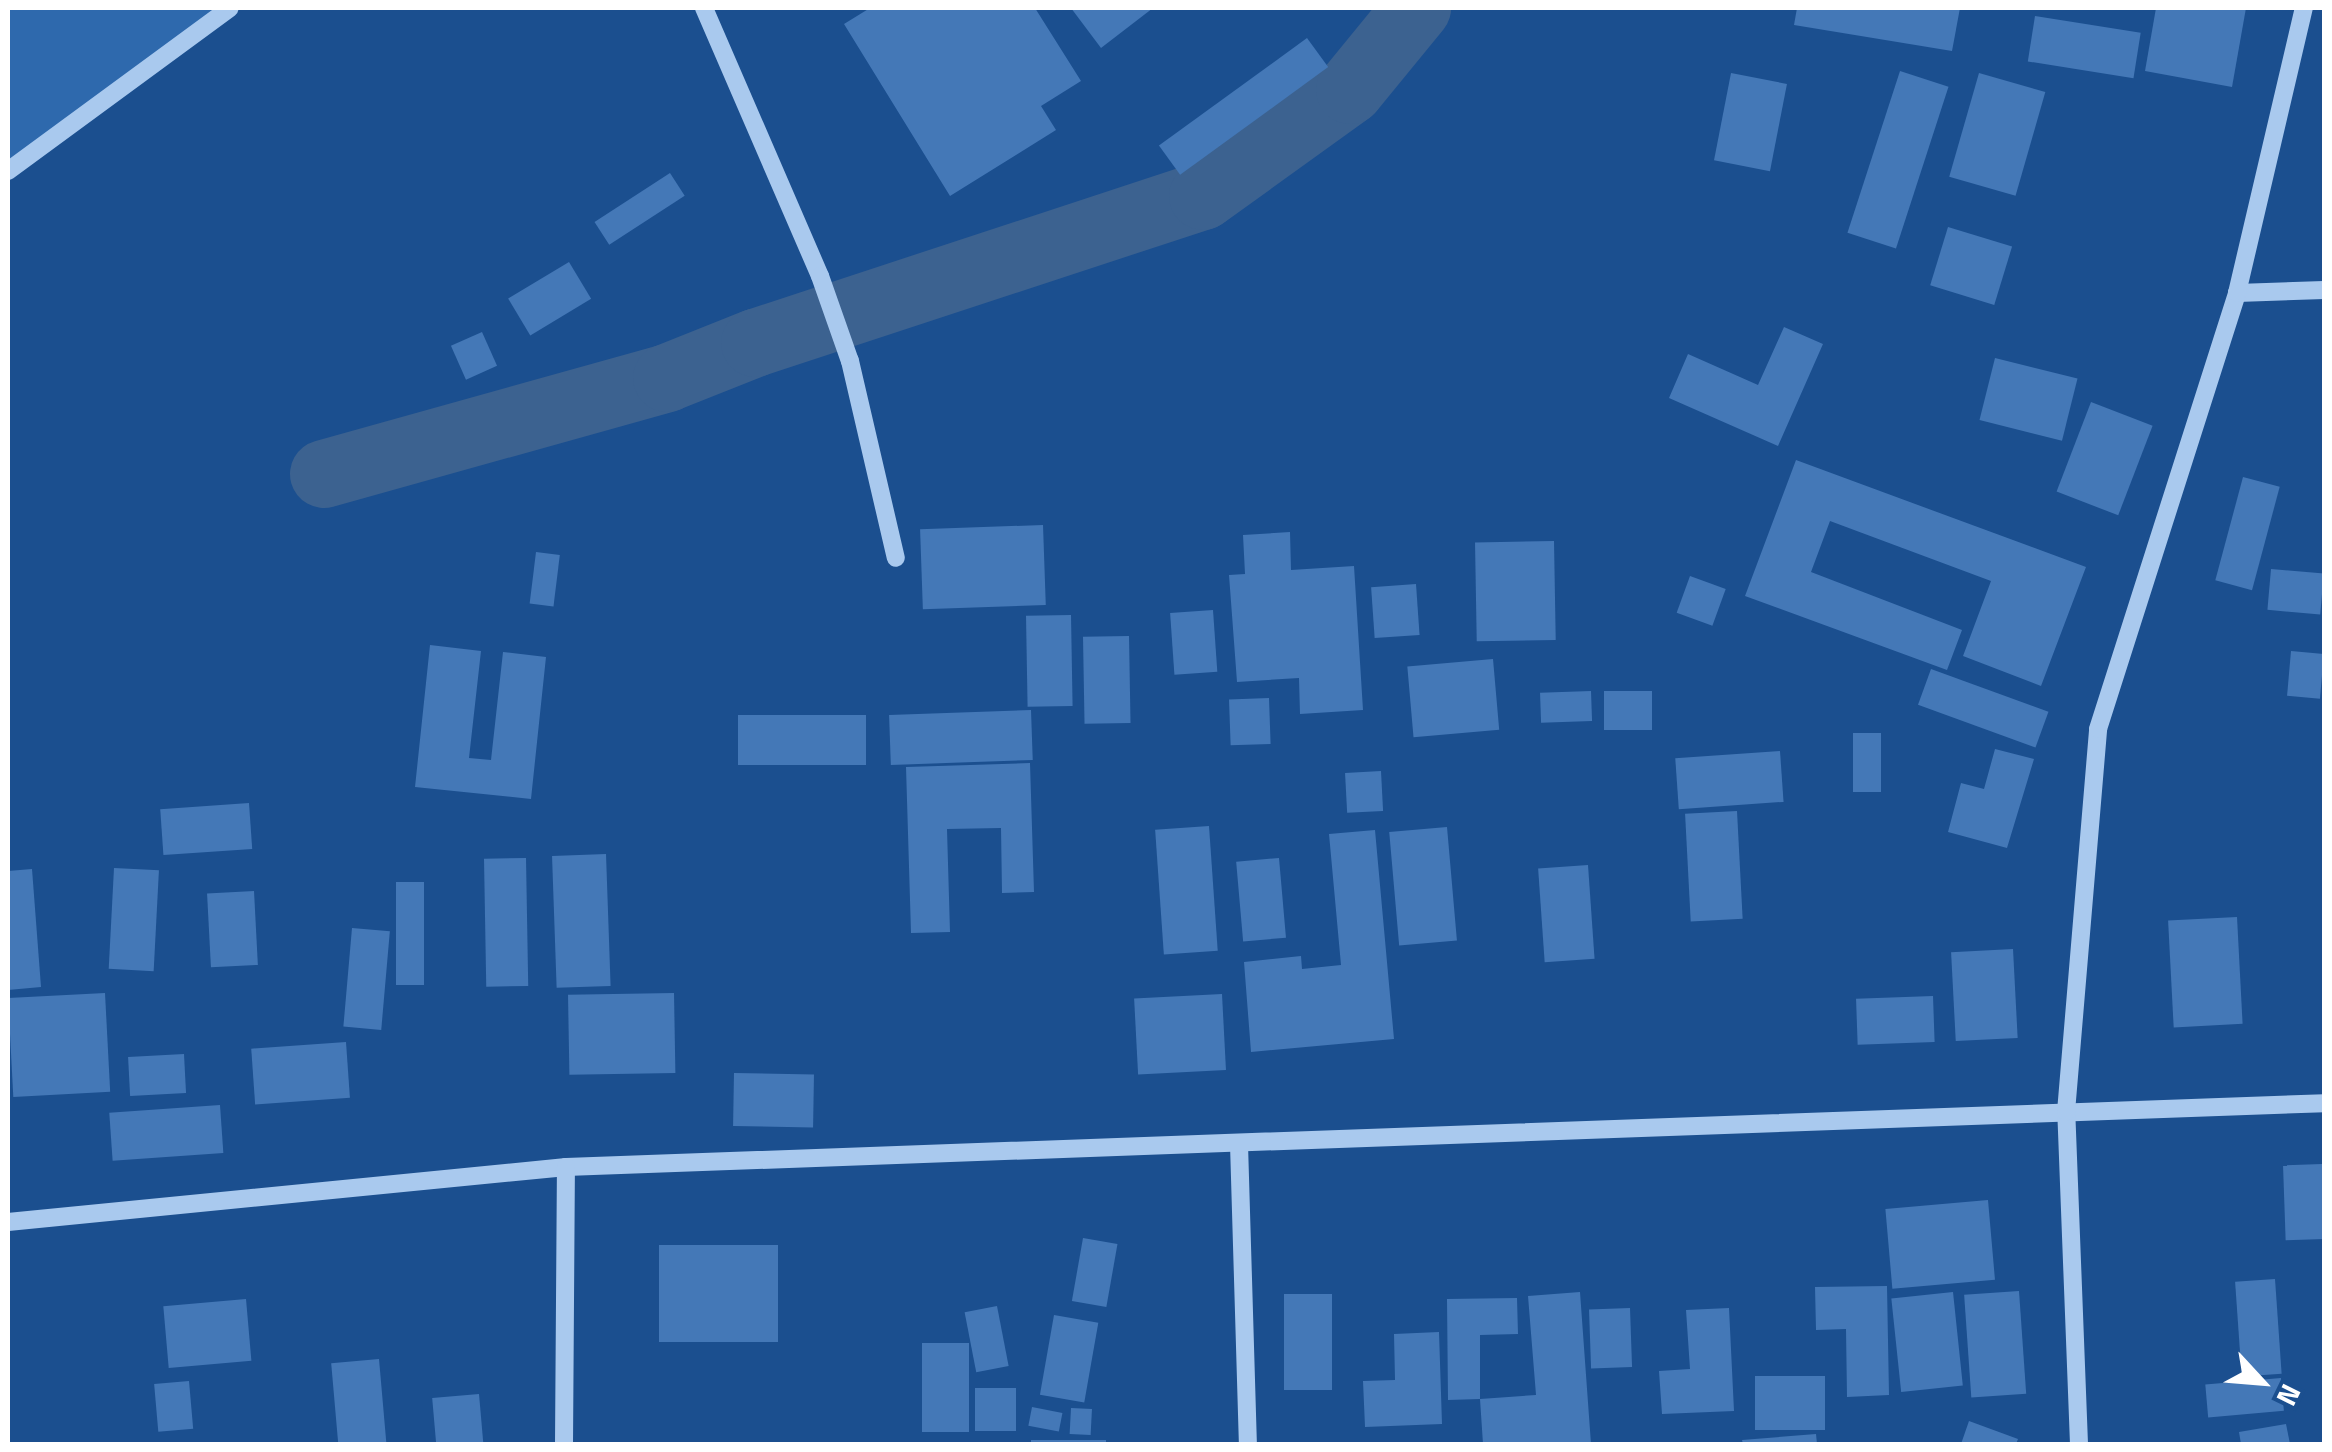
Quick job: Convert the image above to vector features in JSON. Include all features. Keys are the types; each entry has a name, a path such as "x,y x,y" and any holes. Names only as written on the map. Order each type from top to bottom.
{"street":[{"path":"8,172 230,8"},
{"path":"704,8 820,276 850,360 896,558"},
{"path":"2080,1444 2066,1112 2098,729 2237,293 2304,8"},
{"path":"2237,293 2324,290"},
{"path":"8,1222 566,1167 2324,1103"},
{"path":"1239,1144 1248,1444"},
{"path":"564,1444 566,1167"}],"shaded area":[{"path":"8,8 219,8 8,165"}],"building":[{"path":"870,8 1035,8 1081,81 1041,106 1056,130 950,196 844,24"},
{"path":"1071,8 1153,8 1101,48"},
{"path":"1797,8 1960,8 1952,51 1794,25"},
{"path":"2156,8 2246,8 2232,87 2145,71"},
{"path":"2035,16 2141,33 2133,78 2028,61"},
{"path":"1307,38 1328,67 1180,175 1159,146"},
{"path":"1900,71 1949,87 1896,248 1847,233"},
{"path":"1731,73 1787,84 1770,171 1714,160"},
{"path":"1979,73 2045,92 2016,196 1949,177"},
{"path":"670,173 685,196 609,245 595,222"},
{"path":"1948,227 2012,247 1994,305 1930,285"},
{"path":"569,262 591,299 530,335 508,299"},
{"path":"1784,327 1823,344 1778,446 1669,398 1688,354 1758,385"},
{"path":"482,332 497,366 466,380 451,346"},
{"path":"1995,358 2077,379 2062,441 1980,420"},
{"path":"2091,402 2153,426 2118,515 2057,492"},
{"path":"1796,460 2086,567 2041,686 1963,656 1991,581 1830,521 1811,572 1962,630 1947,670 1745,596"},
{"path":"2243,477 2280,487 2252,590 2215,580"},
{"path":"1043,525 1046,605 923,609 920,529"},
{"path":"1290,532 1291,570 1354,566 1363,710 1300,714 1299,678 1237,682 1229,575 1245,574 1243,535"},
{"path":"1554,541 1556,640 1477,641 1475,542"},
{"path":"536,552 560,555 553,607 530,604"},
{"path":"2271,569 2324,574 2320,614 2267,610"},
{"path":"1690,576 1726,589 1712,626 1677,613"},
{"path":"1416,584 1420,635 1375,638 1371,587"},
{"path":"1213,610 1217,672 1174,675 1170,613"},
{"path":"1071,615 1073,706 1028,707 1026,616"},
{"path":"1129,636 1131,723 1085,724 1083,637"},
{"path":"430,645 481,651 469,758 491,760 503,652 546,657 531,799 415,787"},
{"path":"2291,651 2324,654 2320,699 2287,696"},
{"path":"1493,659 1499,730 1414,737 1407,666"},
{"path":"1931,669 2048,712 2035,747 1918,705"},
{"path":"1591,691 1592,721 1541,723 1540,693"},
{"path":"1604,691 1652,691 1652,730 1604,730"},
{"path":"1269,698 1271,744 1231,745 1229,699"},
{"path":"1031,710 1033,760 891,765 889,715"},
{"path":"738,715 866,715 866,765 738,765"},
{"path":"1853,733 1881,733 1881,792 1853,792"},
{"path":"1995,749 2034,759 2007,848 1948,832 1961,783 1984,789"},
{"path":"1780,751 1784,802 1679,809 1675,758"},
{"path":"1030,763 1034,892 1002,893 1001,828 947,829 950,932 911,933 906,767"},
{"path":"1381,771 1383,811 1347,813 1345,773"},
{"path":"249,803 252,849 163,855 160,809"},
{"path":"1737,811 1743,919 1691,922 1685,814"},
{"path":"1209,826 1218,951 1164,954 1155,830"},
{"path":"1447,827 1457,941 1399,946 1389,832"},
{"path":"1375,830 1394,1039 1251,1052 1244,962 1301,956 1302,969 1341,965 1329,834"},
{"path":"606,854 611,986 557,988 552,856"},
{"path":"526,858 528,986 486,987 484,859"},
{"path":"1279,858 1286,938 1243,941 1236,862"},
{"path":"1588,865 1595,959 1545,962 1538,868"},
{"path":"114,868 159,870 154,971 109,969"},
{"path":"32,869 41,987 8,990 8,871"},
{"path":"396,882 424,882 424,985 396,985"},
{"path":"254,891 258,965 211,967 207,893"},
{"path":"2237,917 2243,1024 2174,1027 2168,921"},
{"path":"352,928 390,931 381,1030 343,1027"},
{"path":"2013,949 2018,1038 1956,1041 1951,952"},
{"path":"105,993 110,1092 13,1097 8,998"},
{"path":"674,993 675,1073 569,1075 568,995"},
{"path":"1222,994 1226,1070 1138,1075 1134,999"},
{"path":"1933,996 1935,1042 1858,1045 1856,999"},
{"path":"346,1042 350,1098 255,1104 251,1049"},
{"path":"184,1054 186,1093 130,1096 128,1057"},
{"path":"734,1073 814,1074 813,1127 733,1126"},
{"path":"220,1105 223,1153 113,1161 109,1113"},
{"path":"2322,1164 2324,1239 2286,1240 2283,1165"},
{"path":"1988,1200 1995,1280 1892,1289 1885,1209"},
{"path":"1083,1238 1117,1244 1106,1307 1072,1301"},
{"path":"659,1245 778,1245 778,1342 659,1342"},
{"path":"2275,1279 2282,1374 2242,1377 2235,1282"},
{"path":"1887,1286 1889,1395 1847,1397 1846,1329 1816,1330 1815,1287"},
{"path":"2019,1291 2026,1394 1971,1398 1964,1295"},
{"path":"1580,1292 1591,1444 1483,1444 1480,1399 1536,1395 1528,1296"},
{"path":"1953,1292 1963,1385 1901,1392 1891,1298"},
{"path":"1284,1294 1332,1294 1332,1390 1284,1390"},
{"path":"1517,1298 1518,1334 1480,1335 1480,1399 1448,1400 1447,1299"},
{"path":"246,1299 251,1361 169,1368 163,1306"},
{"path":"997,1306 1009,1366 976,1372 965,1312"},
{"path":"1630,1308 1632,1367 1591,1368 1589,1309"},
{"path":"1729,1308 1734,1411 1662,1414 1659,1371 1690,1369 1686,1310"},
{"path":"1054,1315 1098,1323 1084,1403 1040,1395"},
{"path":"1439,1332 1442,1424 1365,1427 1363,1381 1395,1380 1394,1334"},
{"path":"922,1343 969,1343 969,1432 922,1432"},
{"path":"379,1359 386,1444 338,1444 331,1363"},
{"path":"1755,1376 1825,1376 1825,1430 1755,1430"},
{"path":"2281,1378 2284,1411 2208,1417 2205,1385"},
{"path":"189,1381 193,1429 158,1432 154,1384"},
{"path":"975,1388 1016,1388 1016,1431 975,1431"},
{"path":"479,1394 483,1444 436,1444 432,1398"},
{"path":"1032,1407 1062,1413 1059,1432 1028,1426"},
{"path":"1071,1408 1092,1409 1091,1435 1070,1434"},
{"path":"1969,1421 2018,1439 2016,1444 1961,1444"},
{"path":"2286,1424 2290,1444 2241,1444 2239,1432"},
{"path":"1816,1434 1817,1444 1743,1444 1742,1440"},
{"path":"1031,1440 1106,1440 1106,1444 1031,1444"}],"waterway":[{"path":"324,474 667,378 755,343 1203,196 1350,90 1417,8"}]}
